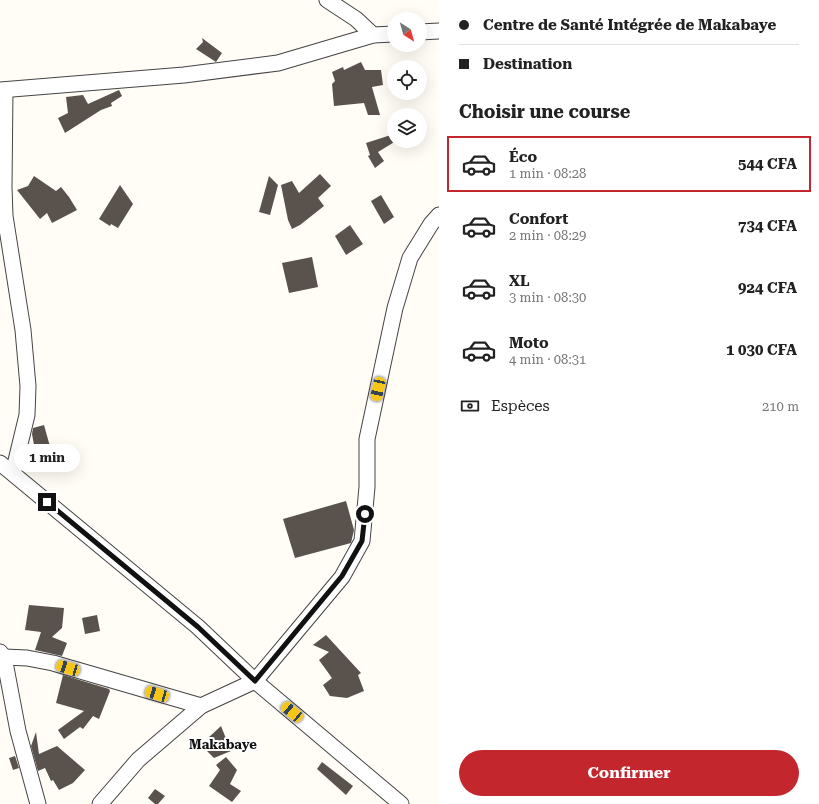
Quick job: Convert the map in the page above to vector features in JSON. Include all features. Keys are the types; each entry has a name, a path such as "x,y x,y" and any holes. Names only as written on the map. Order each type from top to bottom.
{"street":[{"path":"327,0 356,19 373,36"},
{"path":"427,32 439,31"},
{"path":"13,473 27,415 28,386 23,330 5,216 2,90 184,75 278,63 373,36 387,35"},
{"path":"100,804 138,760 201,706 255,681 342,576 362,541 367,487 367,439 395,308 410,258 431,224 439,215"},
{"path":"0,463 198,627 255,681 401,804"},
{"path":"38,804 18,731 2,655 53,663 201,706"}],"building":[{"path":"202,38 222,53 216,62 196,49 203,42"},
{"path":"361,62 365,70 381,70 383,85 372,87 380,115 368,115 364,103 334,106 332,84 335,81 332,72 343,67 344,70"},
{"path":"119,90 122,96 111,103 112,106 101,110 65,133 58,118 68,113 66,97 83,95 88,104"},
{"path":"387,136 387,146 378,152 384,161 375,168 368,156 370,155 366,143"},
{"path":"320,174 331,186 318,198 324,206 300,225 292,229 288,220 281,185 292,181 299,193"},
{"path":"34,176 56,191 61,187 77,210 52,223 47,213 40,219 17,190 28,186"},
{"path":"269,176 278,185 270,215 259,212"},
{"path":"120,185 133,204 118,228 111,224 110,226 99,219"},
{"path":"381,195 394,217 384,224 371,201"},
{"path":"350,225 363,244 346,255 335,236"},
{"path":"312,257 318,287 289,293 282,263"},
{"path":"44,425 54,461 38,466 32,434 33,428"},
{"path":"346,501 354,530 351,543 295,558 283,519"},
{"path":"29,605 64,608 62,628 52,637 67,643 62,656 35,650 41,632 25,630"},
{"path":"97,615 100,631 85,634 82,618"},
{"path":"326,635 361,673 358,675 364,691 347,698 330,696 323,685 332,678 319,660 329,652 313,645"},
{"path":"63,675 109,689 110,691 99,719 93,716 83,729 80,727 64,739 58,730 84,711 56,703"},
{"path":"221,726 231,751 214,758 207,751 214,745 208,738"},
{"path":"36,732 39,754 57,746 85,770 73,783 59,790 53,780 51,781 45,768 38,771 31,746"},
{"path":"15,756 19,768 13,770 9,758"},
{"path":"226,757 237,770 230,784 241,791 232,802 209,786 220,770 216,765"},
{"path":"322,762 353,786 346,795 317,769"},
{"path":"155,789 165,796 158,804 155,804 148,798"}],"district":[{"name":"Makabaye","path":"223,744"}],"route":[{"path":"47,502 198,627 255,681 342,576 362,541 365,514"}]}
